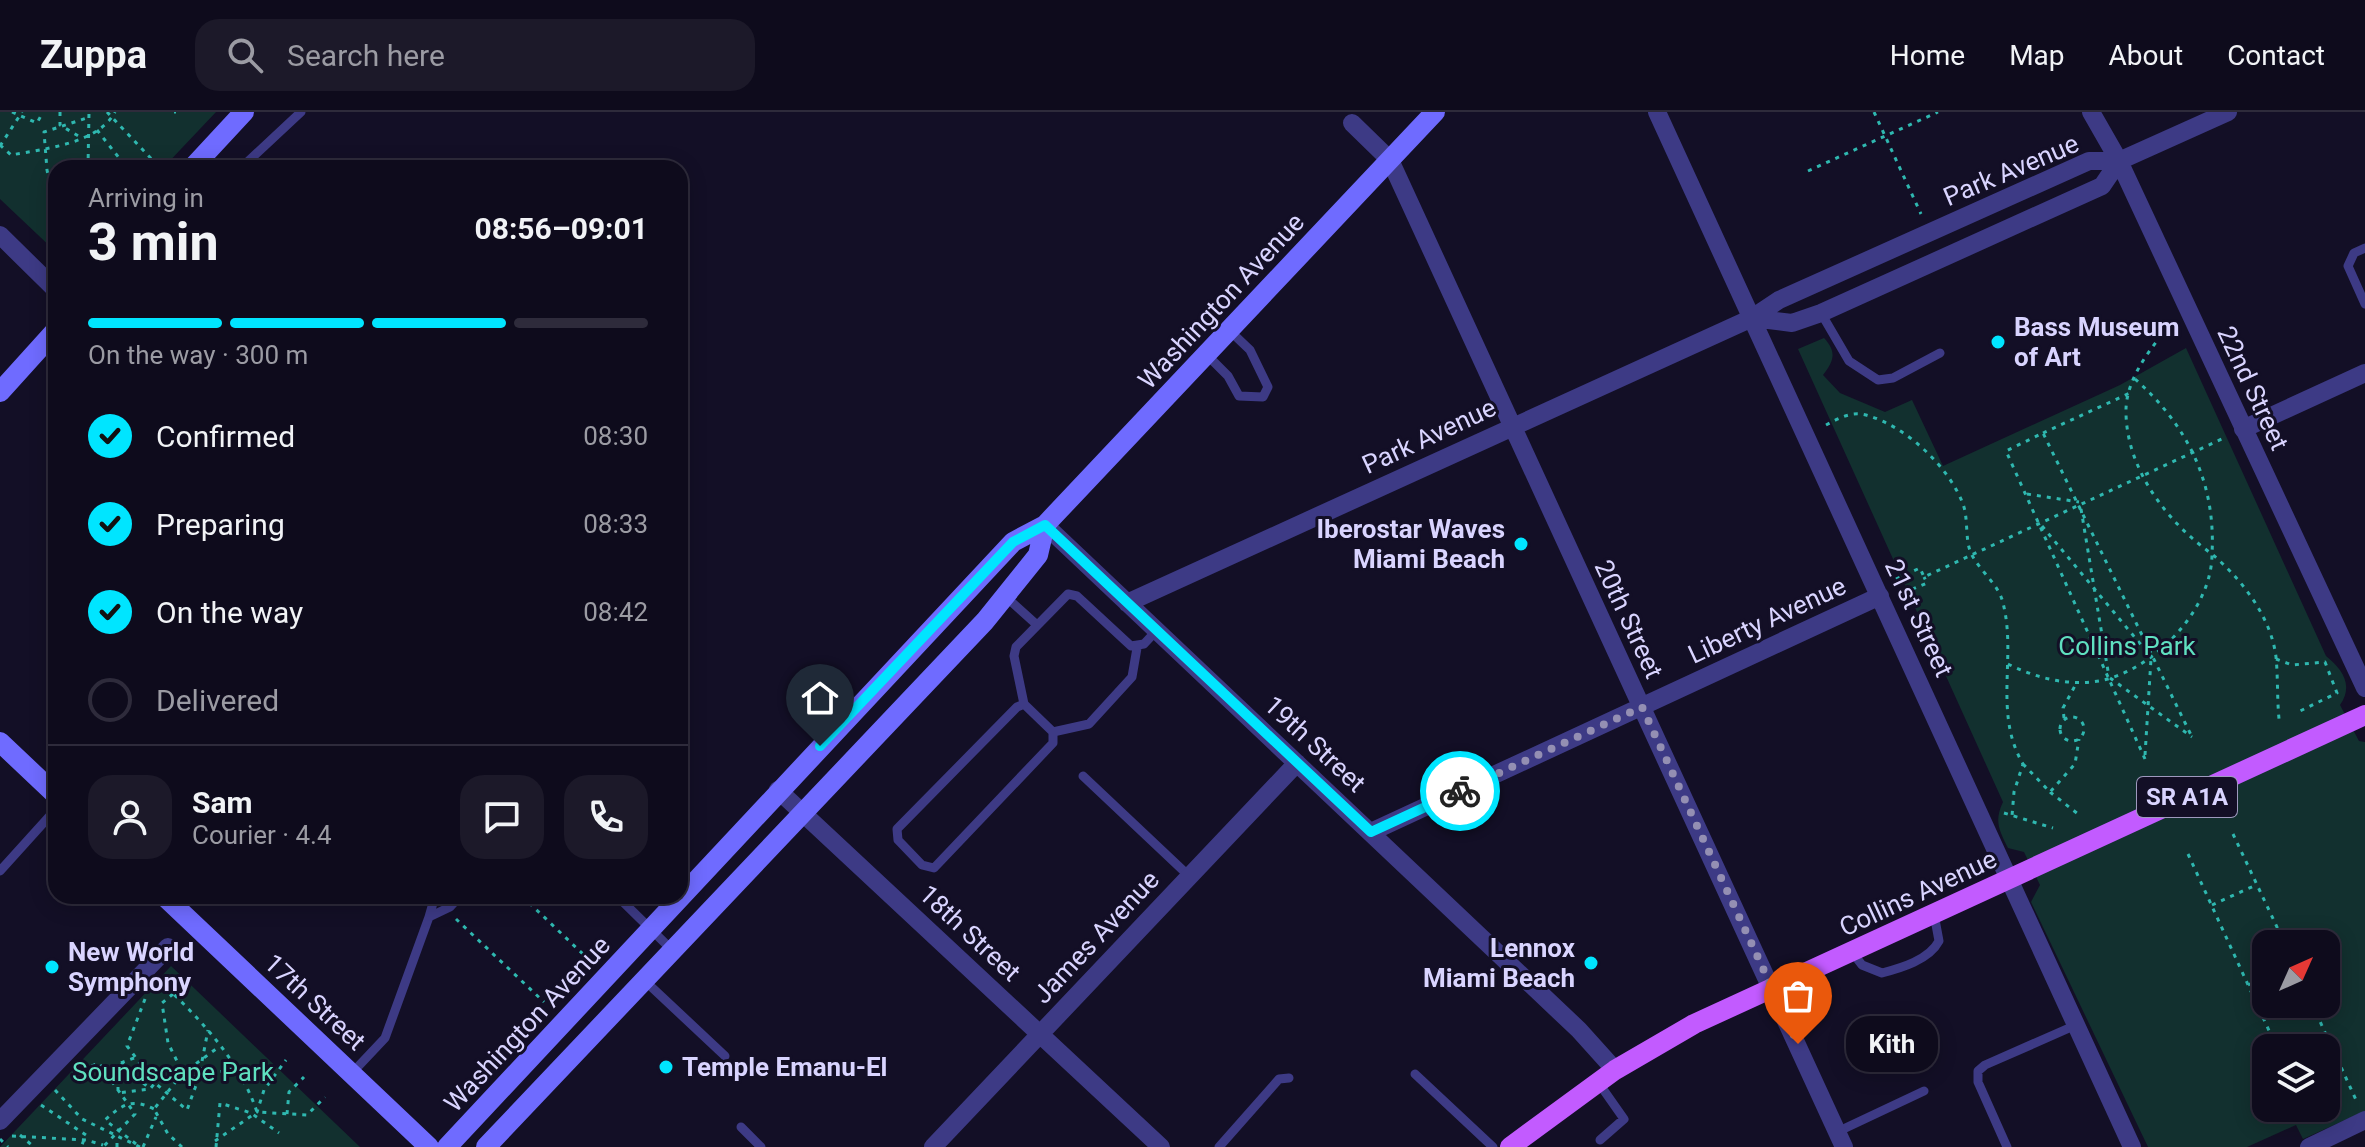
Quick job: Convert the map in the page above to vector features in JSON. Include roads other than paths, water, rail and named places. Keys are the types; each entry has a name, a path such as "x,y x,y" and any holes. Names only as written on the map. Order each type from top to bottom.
{"main road":[{"path":"199,160 244,112"},
{"name":"Washington Avenue","path":"688,889 1013,542 1045,525 1435,112"},
{"path":"0,392 48,341"},
{"name":"Washington Avenue","path":"486,1147 1005,596 1038,555 1045,525"},
{"name":"Collins Avenue","path":"1518,1145 1606,1076 1694,1024 2365,715"},
{"path":"0,742 48,787"},
{"name":"17th Street","path":"172,904 429,1147"},
{"name":"Washington Avenue","path":"447,1147 674,904"}],"street":[{"name":"21st Street","path":"1657,112 2132,1147"},
{"name":"22nd Street","path":"2091,112 2119,161 2365,688"},
{"name":"Park Avenue","path":"1127,603 1752,318 1779,300 2089,161 2119,161 2228,112"},
{"name":"20th Street","path":"1352,123 1390,160 1841,1139"},
{"name":"Park Avenue","path":"1752,318 1792,323 1821,313 2102,186 2119,161"},
{"path":"0,235 48,282"},
{"path":"2243,429 2365,373"},
{"name":"19th Street","path":"1045,525 1579,1030 1606,1076"},
{"name":"Liberty Avenue","path":"1371,832 1880,596"},
{"name":"James Avenue","path":"933,1147 1297,763"},
{"name":"18th Street","path":"778,790 1161,1147"},
{"path":"0,1121 168,947"},
{"path":"2309,1147 2363,1116"}],"lane":[{"path":"250,160 301,112"},
{"path":"2365,248 2354,253 2348,266 2365,304"},
{"path":"1821,313 1849,361 1878,380 1893,378 1940,353"},
{"path":"1206,354 1228,376 1239,396 1263,397 1268,387 1250,350 1229,330"},
{"path":"1024,704 1017,707 897,829 898,840 922,865 934,868 1053,743 1053,732 1024,704 1014,656 1016,647 1036,624 1068,594 1077,596 1131,646 1137,648"},
{"path":"1005,596 1036,624"},
{"path":"1053,732 1089,724 1132,677 1137,648 1157,630"},
{"path":"1083,776 1189,876"},
{"path":"0,871 48,818"},
{"path":"352,1073 385,1038 433,904"},
{"path":"429,917 453,904"},
{"path":"625,904 672,950"},
{"path":"1852,952 1862,965 1882,973 1916,960 1935,948 1939,941 1934,914"},
{"path":"644,980 725,1056"},
{"path":"2007,1147 1978,1082 1978,1071 1985,1065 2076,1025"},
{"path":"1415,1074 1493,1147"},
{"path":"1600,1140 1624,1119 1606,1076"},
{"path":"1219,1147 1279,1079 1289,1078"},
{"path":"1841,1139 1924,1091"},
{"path":"741,1127 761,1147"}],"place":[{"name":"Bass Museum of Art","path":"1998,342"},
{"name":"Iberostar Waves Miami Beach","path":"1521,544"},
{"name":"Lennox Miami Beach","path":"1591,963"},
{"name":"New World Symphony","path":"52,967"},
{"name":"Kith","path":"1798,1044"},
{"name":"Temple Emanu-El","path":"666,1067"}],"park label":[{"name":"Collins Park","path":"2127,646"},
{"name":"Soundscape Park","path":"173,1072"}]}
